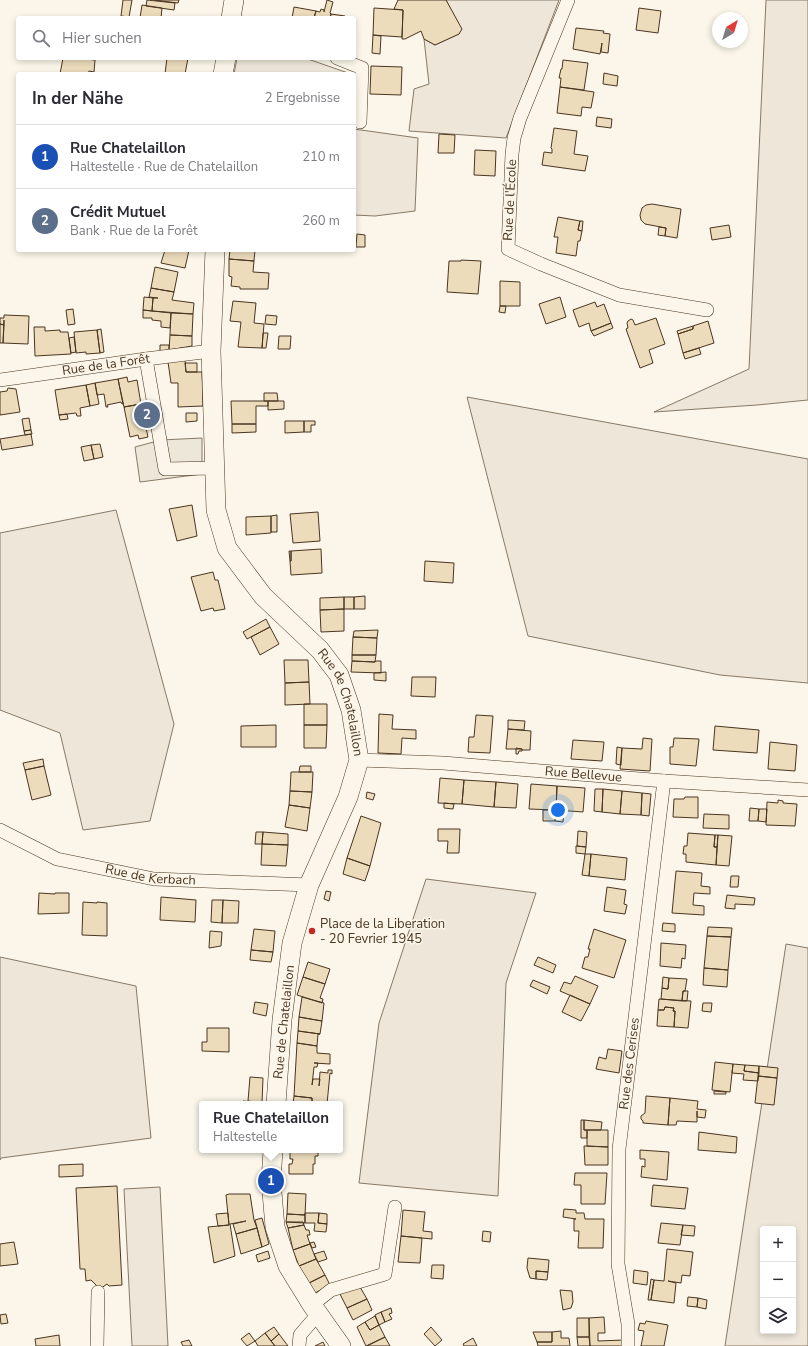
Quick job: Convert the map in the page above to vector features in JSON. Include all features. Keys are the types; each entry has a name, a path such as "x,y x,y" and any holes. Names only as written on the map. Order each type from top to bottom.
{"main road":[{"path":"231,16 234,0"},
{"path":"223,72 226,60"},
{"name":"Rue de Chatelaillon","path":"215,252 211,351 216,510 227,548 263,596 320,650 339,675 351,710 359,760 348,797 309,885 292,943 282,1020 276,1101"},
{"path":"273,1153 271,1181 275,1227 288,1266 315,1310 341,1346"}],"street":[{"name":"Rue de l'École","path":"568,0 520,118 514,138 508,249 618,295 707,310"},
{"path":"342,60 362,68 360,122"},
{"name":"Rue de la Forêt","path":"0,380 211,351"},
{"path":"146,359 165,469 214,468"},
{"name":"Rue Bellevue","path":"359,760 443,763 664,781 808,790"},
{"name":"Rue des Cerises","path":"628,1346 628,1324 618,1264 619,1149 664,781"},
{"name":"Rue de Kerbach","path":"0,830 57,859 154,879 309,885"},
{"path":"299,1346 300,1335 315,1310 331,1290 385,1274 395,1207"},
{"path":"96,1346 98,1292"}],"shaded area":[{"path":"446,0 559,0 506,138 409,131 414,89 429,84 424,39 435,45 459,34 461,29"},
{"path":"766,0 808,0 808,400 654,412 749,369"},
{"path":"237,60 311,60 345,72 234,72"},
{"path":"356,129 418,138 415,211 375,216 356,215"},
{"path":"467,397 808,459 808,683 720,675 528,636"},
{"path":"202,438 202,474 140,482 135,447 161,440"},
{"path":"116,510 174,724 150,821 83,830 60,733 0,710 0,533"},
{"path":"426,879 536,893 506,983 498,1196 359,1183 379,1023"},
{"path":"786,944 808,948 808,1346 725,1346"},
{"path":"0,957 136,986 151,1138 1,1158 0,1160"},
{"path":"160,1187 168,1346 132,1346 124,1189"}],"building":[{"path":"123,0 132,0 129,16 121,16"},
{"path":"147,0 175,3 174,10 146,6"},
{"path":"154,0 179,0 178,3"},
{"path":"327,0 333,2 330,16 315,16 316,11 320,12 321,9 324,10 324,12"},
{"path":"398,0 446,0 462,29 459,34 435,45 424,39 421,31 402,39 403,10 394,9"},
{"path":"142,5 162,8 161,16 140,16"},
{"path":"294,7 316,11 315,16 292,16"},
{"path":"374,8 403,10 402,37 373,35"},
{"path":"639,8 661,11 658,33 636,30"},
{"path":"331,14 345,16 330,16"},
{"path":"576,28 604,31 603,33 610,34 608,53 601,52 602,43 600,54 573,49"},
{"path":"373,35 381,36 380,54 372,53"},
{"path":"63,60 95,60 94,72 60,72"},
{"path":"167,60 188,60 185,72 165,72"},
{"path":"563,60 588,63 584,90 560,87 561,78 559,78"},
{"path":"371,66 402,67 401,95 370,94"},
{"path":"604,73 618,76 617,86 603,84"},
{"path":"560,87 594,92 591,108 582,107 581,116 557,113"},
{"path":"597,117 612,119 611,128 596,126"},
{"path":"554,128 577,131 574,154 588,156 585,171 542,165 544,152 552,153 551,148"},
{"path":"439,134 455,135 454,153 438,153"},
{"path":"475,150 496,151 495,176 474,175"},
{"path":"652,204 681,209 677,238 665,236 666,228 645,224 641,220 640,215 642,208 646,205"},
{"path":"558,217 580,221 578,230 582,231 580,241 578,241 576,256 556,253 558,237 554,237"},
{"path":"580,221 583,221 582,231 578,230"},
{"path":"729,225 731,237 712,240 710,228"},
{"path":"659,227 666,228 665,236 658,235"},
{"path":"357,234 365,235 365,247 356,247"},
{"path":"164,252 189,252 185,268 161,263"},
{"path":"230,252 255,252 254,261 229,259"},
{"path":"229,259 254,261 253,272 269,273 268,289 240,289 240,287 231,286 232,277 229,276"},
{"path":"449,261 481,261 478,294 447,292"},
{"path":"155,267 178,272 174,292 151,288"},
{"path":"500,281 520,282 520,306 500,306"},
{"path":"151,288 174,292 172,300 194,303 193,314 152,311 153,298 158,298 149,297"},
{"path":"144,297 153,298 152,311 143,310"},
{"path":"560,297 566,317 546,324 539,304"},
{"path":"233,301 256,303 254,323 264,324 262,348 238,347 241,322 230,321"},
{"path":"595,302 597,307 604,304 611,323 591,331 589,323 579,327 573,310"},
{"path":"500,306 506,306 505,313 499,312"},
{"path":"73,309 75,324 68,325 66,310"},
{"path":"143,310 171,313 170,328 161,327 161,321 152,320 152,318 143,318"},
{"path":"171,313 193,314 192,336 170,335"},
{"path":"4,315 29,316 28,344 3,343 4,325 0,324 0,318 4,318"},
{"path":"266,315 277,316 276,325 265,324"},
{"path":"656,318 665,344 649,350 653,363 640,368 626,329 628,328 627,323 631,319 635,325"},
{"path":"708,321 714,343 683,353 678,334 693,329 693,326"},
{"path":"611,323 613,328 594,336 591,331"},
{"path":"0,324 4,325 3,343 0,343"},
{"path":"693,326 693,329 678,334 677,331"},
{"path":"34,327 45,327 45,331 60,330 60,332 68,332 71,354 35,356"},
{"path":"101,329 104,352 100,353 97,330"},
{"path":"97,330 100,353 76,353 74,332"},
{"path":"263,333 268,333 266,348 262,348"},
{"path":"170,335 192,336 192,346 169,350"},
{"path":"279,336 291,336 290,349 278,349"},
{"path":"74,337 76,352 71,353 69,338"},
{"path":"160,345 169,345 169,350 160,351"},
{"path":"699,348 701,354 685,359 683,353"},
{"path":"185,359 186,372 202,372 203,406 178,407 178,383 171,383 168,362"},
{"path":"185,363 197,363 197,372 186,372"},
{"path":"127,377 128,382 137,380 141,404 124,407 118,379"},
{"path":"118,379 123,404 121,402 107,405 108,407 106,407 104,394 97,395 95,383"},
{"path":"95,383 99,404 90,406 86,385"},
{"path":"86,385 90,406 80,408 81,416 77,416 76,413 59,415 55,390"},
{"path":"8,388 16,389 20,412 0,415 0,392 7,391"},
{"path":"264,393 277,393 278,401 264,401"},
{"path":"231,401 268,401 268,406 256,406 256,424 232,424"},
{"path":"268,401 284,401 284,409 268,410"},
{"path":"141,404 148,437 139,439 138,435 130,437 124,407"},
{"path":"186,413 197,413 197,421 186,422"},
{"path":"67,414 68,419 60,420 59,415"},
{"path":"29,418 31,430 24,431 22,419"},
{"path":"285,421 304,421 304,432 285,433"},
{"path":"304,421 315,421 315,425 311,425 311,432 304,432"},
{"path":"232,424 256,424 256,432 232,433"},
{"path":"31,430 32,434 25,435 24,431"},
{"path":"31,434 33,445 2,450 0,439"},
{"path":"100,444 103,457 94,459 91,445"},
{"path":"91,445 94,459 84,461 81,447"},
{"path":"192,505 197,536 177,541 169,509"},
{"path":"318,512 320,541 293,543 290,514"},
{"path":"277,515 277,532 271,532 271,516"},
{"path":"271,516 271,533 246,535 246,517"},
{"path":"321,549 322,573 291,575 291,551"},
{"path":"289,551 291,551 291,561 290,561"},
{"path":"425,561 454,563 453,583 424,581"},
{"path":"213,572 215,580 218,580 225,609 214,611 213,608 201,611 191,577"},
{"path":"365,596 365,609 354,609 354,597"},
{"path":"344,597 344,609 320,610 320,598"},
{"path":"344,597 354,597 354,609 344,609"},
{"path":"344,609 344,631 321,632 320,610"},
{"path":"266,619 270,627 247,639 243,632"},
{"path":"270,627 279,644 260,655 251,637"},
{"path":"378,630 377,638 353,637 354,631"},
{"path":"353,637 377,638 376,655 352,655"},
{"path":"352,655 376,655 375,662 352,661"},
{"path":"284,660 308,660 309,682 285,683"},
{"path":"352,661 381,661 381,673 351,672"},
{"path":"386,672 386,681 374,680 374,673"},
{"path":"412,677 436,677 435,697 411,696"},
{"path":"309,682 310,704 285,705 285,683"},
{"path":"304,704 327,704 327,725 304,725"},
{"path":"379,714 393,715 392,729 416,730 416,739 402,738 401,754 378,753"},
{"path":"476,715 493,716 490,753 468,752 469,737 474,737"},
{"path":"508,720 525,721 524,730 508,729"},
{"path":"276,725 276,747 241,747 241,726"},
{"path":"304,725 327,725 326,748 304,748"},
{"path":"715,726 759,730 757,753 713,750"},
{"path":"508,729 531,731 530,750 506,749"},
{"path":"643,738 652,739 650,771 620,769 622,748 642,749"},
{"path":"674,738 699,739 696,766 670,764 670,747 673,747"},
{"path":"573,740 604,742 602,761 571,759"},
{"path":"770,742 797,745 795,771 768,769"},
{"path":"617,747 622,748 621,765 616,764"},
{"path":"516,748 522,749 522,751 519,751 518,754 516,754"},
{"path":"43,759 44,766 25,770 23,763"},
{"path":"44,766 51,795 32,800 25,770"},
{"path":"300,766 311,766 311,772 299,772"},
{"path":"291,772 313,772 312,792 290,791"},
{"path":"440,778 464,780 462,804 438,803"},
{"path":"464,780 496,782 494,807 462,804"},
{"path":"496,782 518,784 516,808 494,807"},
{"path":"531,784 557,786 556,810 529,809"},
{"path":"557,786 585,788 583,812 556,810"},
{"path":"595,789 603,789 602,812 594,811"},
{"path":"603,789 622,791 620,814 602,812"},
{"path":"290,791 312,792 310,808 289,805"},
{"path":"622,791 642,793 641,815 620,814"},
{"path":"367,792 375,794 373,800 366,798"},
{"path":"642,793 651,794 649,816 641,815"},
{"path":"685,797 698,797 698,818 673,817 674,799 684,799"},
{"path":"778,800 783,801 783,803 797,804 795,826 766,825 767,802 778,803"},
{"path":"444,803 454,804 453,809 444,808"},
{"path":"289,805 310,808 307,831 285,827"},
{"path":"750,808 759,809 758,821 749,821"},
{"path":"759,809 767,809 766,822 758,821"},
{"path":"543,810 556,810 555,821 543,821"},
{"path":"556,810 564,811 563,822 555,821"},
{"path":"704,814 729,815 729,829 703,828"},
{"path":"361,816 381,823 370,866 347,858"},
{"path":"438,829 460,829 459,853 447,853 448,841 438,841"},
{"path":"578,831 587,832 586,847 577,846"},
{"path":"256,832 263,832 262,844 255,844"},
{"path":"263,832 288,834 288,845 262,844"},
{"path":"688,833 715,835 714,847 717,847 716,865 686,862 686,854 683,854 684,846 687,846"},
{"path":"715,835 718,835 717,847 714,847"},
{"path":"718,835 732,836 729,866 716,865"},
{"path":"262,844 288,845 286,866 261,865"},
{"path":"576,846 586,847 585,854 576,853"},
{"path":"585,854 591,854 589,876 582,875"},
{"path":"591,854 627,858 625,880 589,876"},
{"path":"347,858 370,866 365,881 343,874"},
{"path":"676,871 702,873 701,886 710,887 710,894 694,893 693,905 704,906 704,915 672,913"},
{"path":"731,876 739,876 738,887 730,887"},
{"path":"607,887 626,890 624,904 627,905 625,914 604,911"},
{"path":"326,891 331,892 329,901 324,899"},
{"path":"39,893 69,893 69,913 38,914"},
{"path":"727,895 755,898 754,905 735,904 735,909 725,908"},
{"path":"161,897 196,900 195,922 160,920"},
{"path":"212,900 223,900 222,923 211,922"},
{"path":"223,900 239,901 238,923 222,923"},
{"path":"83,902 107,903 107,936 82,935"},
{"path":"663,923 675,924 675,932 662,931"},
{"path":"708,927 732,928 731,937 707,936"},
{"path":"254,929 275,931 273,952 251,950"},
{"path":"594,929 626,940 614,978 582,968 585,957 588,957 590,949 588,949"},
{"path":"210,931 222,932 221,946 209,948"},
{"path":"707,936 731,937 728,970 704,968"},
{"path":"661,943 686,945 685,959 682,958 681,968 660,966"},
{"path":"251,950 273,952 271,962 250,960"},
{"path":"538,957 556,965 553,973 534,965"},
{"path":"308,962 330,969 325,984 303,977"},
{"path":"704,968 728,970 727,987 703,985"},
{"path":"575,976 598,986 590,1004 560,991 564,982 571,984"},
{"path":"303,977 325,984 320,998 323,999 322,1003 297,995"},
{"path":"663,977 669,978 668,989 662,988"},
{"path":"669,978 687,979 685,991 683,991 682,1001 661,999 662,988 668,989"},
{"path":"533,980 550,987 547,994 530,986"},
{"path":"683,991 688,991 687,1001 682,1001"},
{"path":"570,995 590,1004 581,1021 562,1012"},
{"path":"302,997 324,1003 322,1021 299,1017"},
{"path":"659,999 691,1001 688,1028 674,1027 674,1008 665,1007 664,1010 658,1010"},
{"path":"255,1002 268,1004 266,1016 253,1013"},
{"path":"703,1003 712,1003 711,1012 702,1011"},
{"path":"665,1007 674,1008 674,1027 657,1026 658,1010 664,1010"},
{"path":"299,1017 322,1021 320,1034 298,1031"},
{"path":"207,1028 229,1028 229,1052 202,1051 202,1042 207,1042"},
{"path":"298,1031 320,1034 318,1034 317,1046 297,1043"},
{"path":"297,1043 317,1046 317,1053 330,1054 330,1064 318,1063 317,1067 314,1067 312,1085 313,1079 320,1079 320,1072 328,1073 328,1070 332,1070 332,1074 330,1073 327,1101 312,1101 312,1098 294,1096"},
{"path":"608,1049 622,1051 619,1073 596,1069 599,1057 606,1059"},
{"path":"715,1062 733,1064 730,1092 712,1090"},
{"path":"733,1064 745,1065 744,1071 759,1073 758,1081 743,1080 744,1074 732,1073"},
{"path":"745,1065 759,1066 759,1073 744,1071"},
{"path":"759,1066 778,1068 777,1078 758,1076"},
{"path":"758,1076 777,1078 774,1105 755,1103"},
{"path":"250,1077 263,1078 262,1101 248,1101"},
{"path":"714,1091 726,1092 726,1094 714,1094"},
{"path":"294,1096 312,1098 312,1101 293,1101"},
{"path":"646,1096 670,1098 668,1125 643,1123 641,1116 645,1113"},
{"path":"670,1098 698,1101 697,1109 706,1110 705,1118 697,1117 697,1122 677,1121 676,1125 668,1125"},
{"path":"581,1120 584,1120 584,1130 587,1130 587,1138 581,1138"},
{"path":"584,1120 602,1122 601,1130 584,1130"},
{"path":"587,1130 608,1130 608,1147 587,1146"},
{"path":"699,1132 737,1137 736,1153 698,1150"},
{"path":"584,1146 608,1147 608,1165 585,1165"},
{"path":"640,1150 669,1152 667,1180 641,1177 642,1166 645,1167 645,1159 640,1159"},
{"path":"290,1153 318,1153 318,1156 315,1156 315,1164 313,1164 313,1174 289,1174 289,1164 292,1164 293,1159 290,1159"},
{"path":"83,1164 83,1176 59,1177 59,1165"},
{"path":"575,1173 607,1173 605,1204 581,1204 581,1185 574,1185"},
{"path":"653,1185 688,1188 685,1209 651,1206"},
{"path":"117,1186 122,1285 109,1286 107,1284 100,1289 91,1280 86,1281 85,1269 80,1269 76,1188"},
{"path":"288,1193 306,1194 305,1215 287,1214"},
{"path":"250,1194 254,1220 257,1228 236,1234 233,1224 246,1221 230,1224 235,1256 214,1263 208,1227 229,1225 226,1195"},
{"path":"564,1209 576,1210 576,1213 584,1213 585,1219 604,1219 603,1248 578,1248 579,1231 574,1231 574,1219 576,1219 563,1217"},
{"path":"403,1210 425,1212 423,1231 432,1232 432,1239 401,1236"},
{"path":"228,1213 229,1225 218,1226 216,1214"},
{"path":"305,1213 319,1213 318,1223 327,1224 326,1232 314,1231 315,1223 305,1223"},
{"path":"319,1213 327,1214 327,1224 318,1223"},
{"path":"287,1214 305,1215 305,1223 286,1222"},
{"path":"262,1218 269,1244 262,1247 255,1220"},
{"path":"286,1222 303,1222 304,1225 288,1228"},
{"path":"661,1223 683,1225 680,1245 658,1243"},
{"path":"304,1225 306,1230 309,1230 310,1235 307,1235 310,1244 293,1250 288,1228"},
{"path":"683,1225 695,1226 694,1236 681,1235"},
{"path":"257,1228 262,1247 241,1254 236,1234"},
{"path":"483,1231 491,1232 490,1242 482,1241"},
{"path":"401,1236 422,1238 420,1263 398,1262"},
{"path":"14,1242 18,1264 0,1266 0,1244"},
{"path":"314,1242 316,1247 312,1248 310,1243"},
{"path":"310,1244 316,1259 299,1266 293,1250"},
{"path":"667,1249 693,1252 690,1276 682,1275 681,1283 668,1281 676,1283 674,1303 651,1300 654,1280 664,1281"},
{"path":"268,1251 270,1258 258,1262 256,1255"},
{"path":"324,1251 327,1259 318,1262 314,1254"},
{"path":"528,1258 549,1260 548,1272 536,1271 536,1279 530,1278 527,1268"},
{"path":"316,1259 325,1275 309,1283 299,1266"},
{"path":"432,1265 444,1265 443,1279 431,1278"},
{"path":"634,1270 648,1272 647,1285 633,1283"},
{"path":"536,1271 548,1272 547,1280 536,1279"},
{"path":"325,1275 330,1285 315,1293 309,1283"},
{"path":"651,1279 654,1280 651,1300 648,1300"},
{"path":"360,1287 367,1299 347,1308 339,1292"},
{"path":"560,1290 572,1291 573,1302 571,1308 563,1310"},
{"path":"688,1297 698,1298 697,1307 687,1306"},
{"path":"698,1298 707,1300 706,1309 697,1307"},
{"path":"367,1299 372,1310 353,1320 347,1308"},
{"path":"391,1308 392,1313 389,1314 392,1319 385,1322 381,1312"},
{"path":"381,1312 385,1322 379,1325 375,1315"},
{"path":"6,1314 8,1323 1,1324 0,1315"},
{"path":"375,1316 379,1325 370,1330 365,1322"},
{"path":"604,1317 605,1333 598,1333 598,1341 624,1340 622,1346 590,1346 589,1318"},
{"path":"577,1318 589,1318 589,1337 577,1337"},
{"path":"646,1321 668,1325 664,1346 641,1346 644,1331 638,1330 640,1323 645,1324"},
{"path":"365,1322 370,1330 379,1325 385,1337 366,1346 357,1327"},
{"path":"274,1327 279,1334 271,1341 265,1333"},
{"path":"431,1327 442,1340 435,1346 424,1334"},
{"path":"561,1331 561,1338 569,1338 570,1346 538,1346 537,1342 552,1342 552,1332"},
{"path":"533,1332 552,1332 552,1342 537,1342"},
{"path":"249,1333 255,1341 247,1346 241,1339"},
{"path":"265,1333 275,1346 258,1346 255,1341"},
{"path":"279,1334 288,1346 275,1346 271,1341"},
{"path":"59,1335 60,1346 36,1346 35,1339"},
{"path":"385,1337 390,1346 367,1346"},
{"path":"577,1337 589,1337 590,1346 578,1346"},
{"path":"473,1338 477,1346 464,1346 463,1344"},
{"path":"189,1340 192,1346 183,1346 181,1342"},
{"path":"323,1342 325,1346 315,1346"}],"place":[{"name":"Crédit Mutuel","path":"147,415"},
{"name":"Place de la Liberation - 20 Fevrier 1945","path":"312,931"},
{"name":"Rue Chatelaillon","path":"271,1181"}]}
